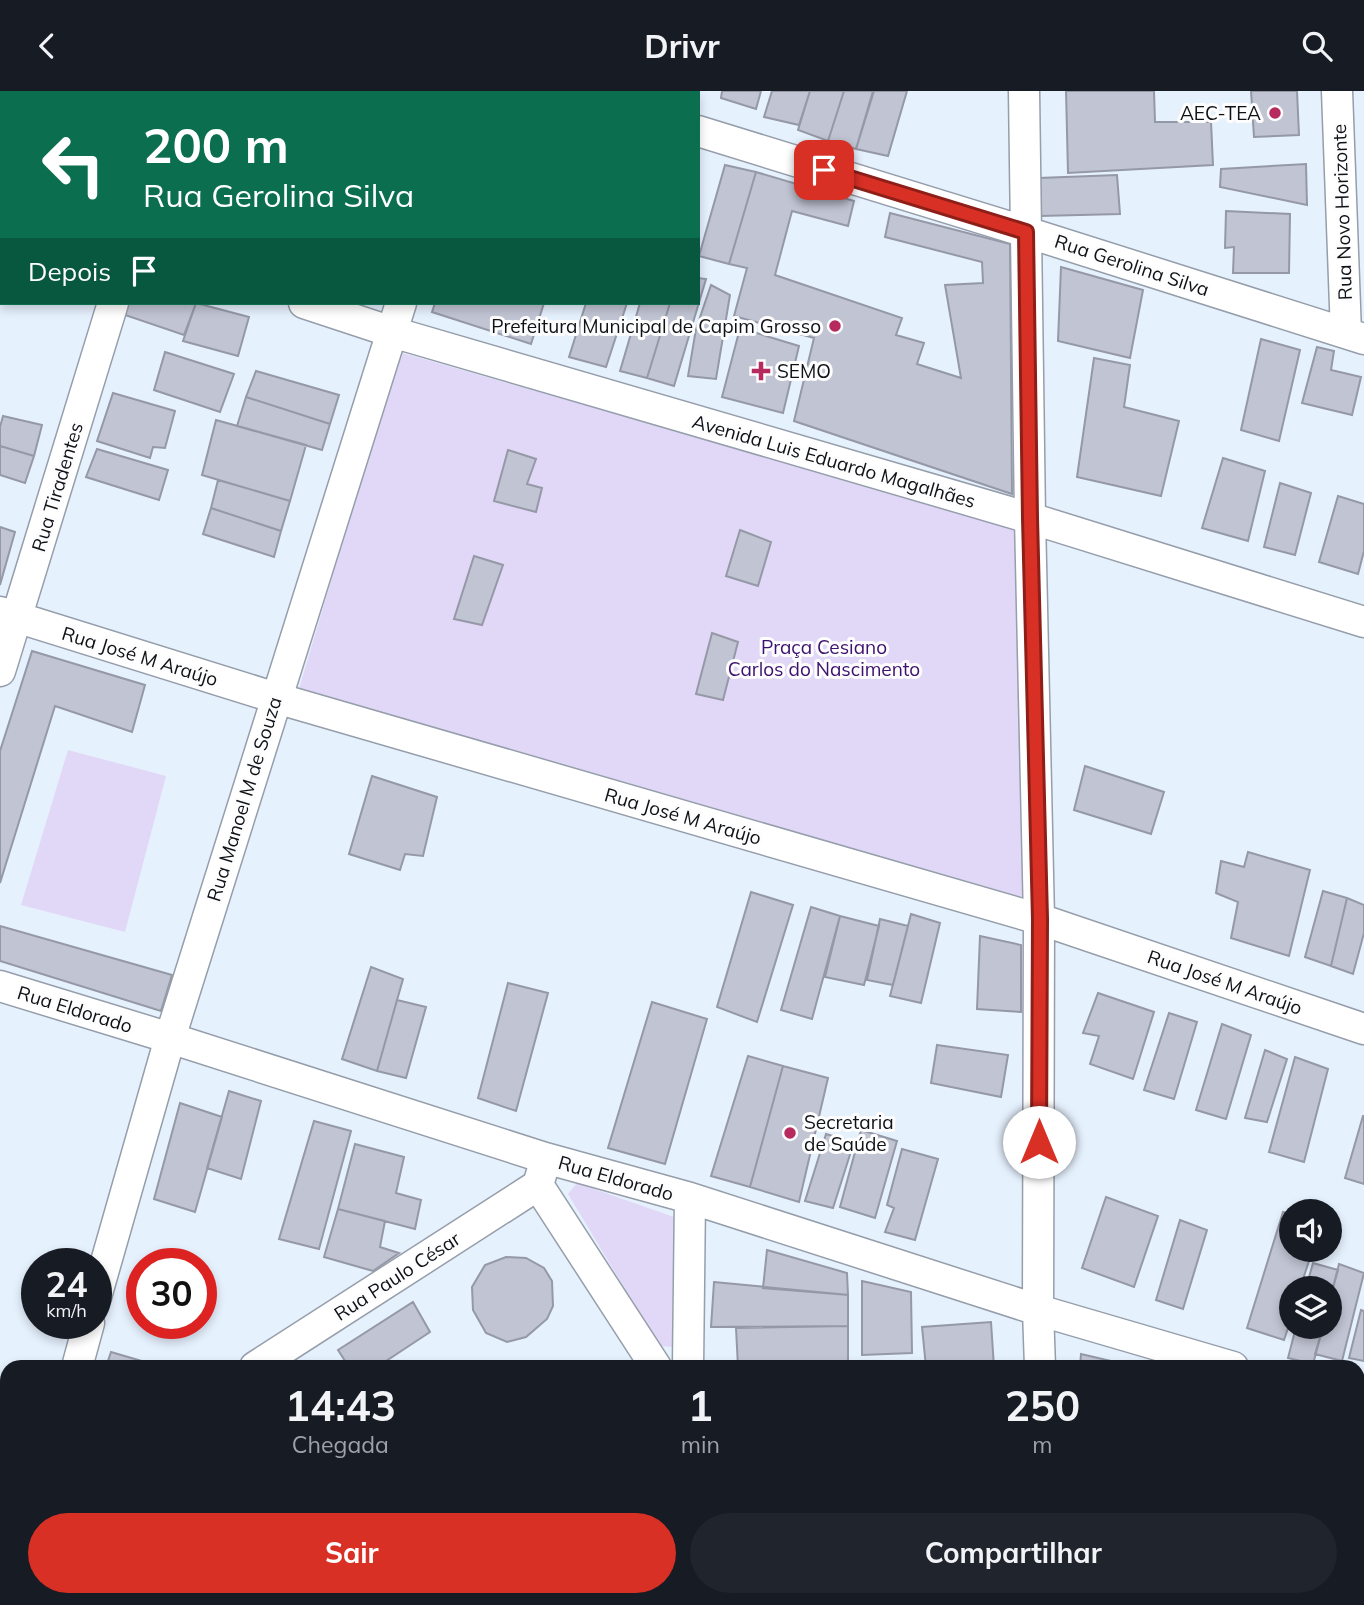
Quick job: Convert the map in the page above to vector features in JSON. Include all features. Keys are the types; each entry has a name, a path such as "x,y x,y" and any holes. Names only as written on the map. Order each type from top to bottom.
{"street":[{"path":"1024,91 1030,518 1040,919 1040,1360"},
{"name":"Rua Novo Horizonte","path":"1337,91 1355,336"},
{"name":"Rua Gerolina Silva","path":"700,132 1355,336"},
{"name":"Rua Tiradentes","path":"0,671 9,614 112,305"},
{"name":"Avenida Luis Eduardo Magalhães","path":"310,305 391,332 1030,518 1364,622"},
{"name":"Rua Manoel M de Souza","path":"110,1248 170,1038 400,305"},
{"name":"Rua José M Araújo","path":"9,614 276,698 1040,919 1364,1029"},
{"name":"Rua Eldorado","path":"0,986 170,1038 542,1171 690,1198 1038,1310 1209,1360"},
{"path":"542,1171 652,1360"},
{"name":"Rua Paulo César","path":"265,1360 542,1171"},
{"path":"688,1360 690,1198"},
{"path":"79,1360 85,1339"}],"green space":[{"name":"Praça Cesiano Carlos do Nascimento","path":"399,352 1020,529 1026,902 298,692"},
{"path":"68,750 166,776 125,932 21,905"},
{"path":"577,1183 674,1217 672,1347 659,1346 568,1194"}],"building":[{"path":"722,91 761,91 756,109 721,98"},
{"path":"772,91 810,91 799,125 764,117"},
{"path":"810,91 844,91 828,141 798,130"},
{"path":"844,91 873,91 856,149 828,141"},
{"path":"874,91 907,91 888,156 856,149"},
{"path":"1066,91 1154,91 1155,122 1211,122 1213,165 1068,173"},
{"name":"AEC-TEA","path":"1251,91 1297,91 1299,135 1254,137"},
{"path":"1306,164 1307,205 1220,187 1221,169"},
{"path":"725,165 756,172 729,264 700,256"},
{"name":"Prefeitura Municipal de Capim Grosso","path":"756,172 854,201 848,226 792,211 775,275 902,318 896,335 924,343 917,364 961,378 945,285 983,283 982,262 885,237 890,213 1010,244 1012,494 794,421 814,338 734,316 747,268 729,264"},
{"path":"1117,175 1120,214 1040,216 1039,178"},
{"path":"1226,211 1290,214 1289,273 1233,273 1234,247 1225,248"},
{"path":"1061,267 1143,290 1130,358 1058,341"},
{"path":"700,278 706,279 700,299"},
{"path":"711,285 730,295 716,379 688,376 696,329"},
{"path":"126,305 195,305 184,335 122,314"},
{"path":"195,305 249,317 238,356 183,341"},
{"path":"434,305 543,305 531,344 432,312"},
{"path":"585,305 626,305 606,367 569,357"},
{"path":"639,305 669,305 647,378 620,371"},
{"path":"669,305 698,305 674,386 647,378"},
{"name":"SEMO","path":"740,328 799,346 783,413 722,397"},
{"path":"1261,339 1300,350 1279,441 1241,430"},
{"path":"1317,347 1334,351 1331,370 1361,377 1352,415 1302,403"},
{"path":"165,352 234,374 220,412 154,390"},
{"path":"1094,358 1130,365 1124,407 1179,421 1161,496 1077,477"},
{"path":"256,371 339,395 330,424 246,397"},
{"path":"113,393 175,411 165,448 153,447 150,458 97,441"},
{"path":"246,397 330,424 322,450 237,426"},
{"path":"3,416 42,425 34,456 0,446"},
{"path":"216,420 306,445 290,501 202,475"},
{"path":"0,446 34,456 25,483 0,475"},
{"path":"97,449 168,470 159,500 86,477"},
{"path":"508,450 536,459 527,484 542,488 536,512 494,501"},
{"path":"1223,458 1265,471 1248,541 1202,528"},
{"path":"218,480 290,501 281,531 211,508"},
{"path":"1280,483 1311,493 1295,555 1264,547"},
{"path":"1338,496 1364,504 1364,551 1358,574 1319,562"},
{"path":"211,508 281,531 274,557 203,534"},
{"path":"0,527 15,532 0,585"},
{"path":"740,530 771,542 758,586 726,576"},
{"path":"474,556 503,565 482,625 454,619"},
{"path":"712,633 738,642 723,700 696,694"},
{"path":"32,651 145,685 132,732 55,706 0,883 0,751"},
{"path":"1085,766 1164,792 1151,834 1074,810"},
{"path":"372,776 437,797 423,856 405,854 400,870 349,854"},
{"path":"1248,852 1310,870 1289,956 1231,938 1238,902 1216,893 1221,861 1244,867"},
{"path":"1323,891 1347,898 1331,966 1305,957"},
{"path":"751,892 793,905 757,1022 717,1007"},
{"path":"1347,898 1364,905 1364,933 1353,974 1331,966"},
{"path":"811,907 840,916 812,1019 781,1010"},
{"path":"911,914 940,923 921,1003 890,996"},
{"path":"840,916 879,926 864,985 825,977"},
{"path":"880,919 908,926 893,985 867,980"},
{"path":"0,926 172,975 161,1011 0,961"},
{"path":"980,936 1021,945 1021,1012 977,1009"},
{"path":"371,967 403,979 377,1071 342,1059"},
{"path":"508,983 548,993 516,1111 478,1098"},
{"path":"1098,993 1154,1012 1133,1079 1090,1064 1099,1036 1083,1033"},
{"path":"397,1000 426,1007 406,1078 377,1071"},
{"path":"652,1002 707,1019 665,1164 608,1148"},
{"path":"1169,1013 1197,1022 1174,1099 1144,1090"},
{"path":"1222,1024 1251,1035 1226,1119 1196,1110"},
{"path":"937,1045 1008,1055 1001,1097 931,1083"},
{"path":"1265,1050 1287,1059 1267,1122 1245,1118"},
{"path":"748,1056 783,1066 750,1187 711,1176"},
{"path":"1295,1057 1328,1069 1304,1162 1269,1152"},
{"name":"Secretaria de Saúde","path":"783,1066 828,1078 799,1202 750,1187"},
{"path":"229,1091 261,1101 241,1179 207,1168"},
{"path":"180,1103 222,1117 195,1212 154,1199"},
{"path":"1364,1116 1364,1184 1345,1178"},
{"path":"314,1121 351,1131 319,1249 279,1239"},
{"path":"861,1130 897,1141 875,1218 840,1207"},
{"path":"826,1134 854,1142 833,1208 805,1201"},
{"path":"355,1144 404,1157 396,1193 421,1200 415,1229 338,1209"},
{"path":"902,1149 938,1159 915,1240 885,1232 894,1208 887,1205"},
{"path":"1106,1197 1158,1216 1134,1287 1082,1268"},
{"path":"338,1209 385,1221 380,1247 399,1253 373,1271 324,1257"},
{"path":"1180,1220 1207,1230 1183,1309 1156,1300"},
{"path":"1279,1225 1279,1262 1309,1262 1304,1276 1279,1276 1279,1338 1247,1328"},
{"path":"767,1250 847,1273 848,1295 763,1288"},
{"path":"506,1257 526,1258 544,1268 552,1281 553,1306 547,1319 526,1337 507,1342 486,1333 473,1310 472,1287 485,1265"},
{"path":"1313,1263 1338,1270 1336,1276 1309,1276"},
{"path":"1339,1264 1364,1273 1342,1360 1315,1354 1319,1339 1342,1339 1342,1276 1336,1276"},
{"path":"862,1281 911,1292 912,1353 862,1355"},
{"path":"714,1282 848,1295 848,1326 711,1327"},
{"path":"413,1302 430,1332 388,1360 344,1360 338,1350"},
{"path":"1361,1310 1364,1311 1364,1360 1349,1358"},
{"path":"991,1322 994,1360 925,1360 922,1327"},
{"path":"848,1326 848,1360 738,1360 736,1328"},
{"path":"1293,1339 1320,1339 1314,1360 1288,1358"},
{"path":"111,1352 138,1360 108,1360"},
{"path":"1081,1354 1107,1360 1081,1360"}],"place":[{"name":"AEC-TEA","path":"1275,113"},
{"name":"Prefeitura Municipal de Capim Grosso","path":"835,326"},
{"name":"SEMO","path":"761,371"},
{"name":"Secretaria de Saúde","path":"790,1133"}],"route":[{"path":"824,170 1026,232 1040,919 1039,1142"}]}
